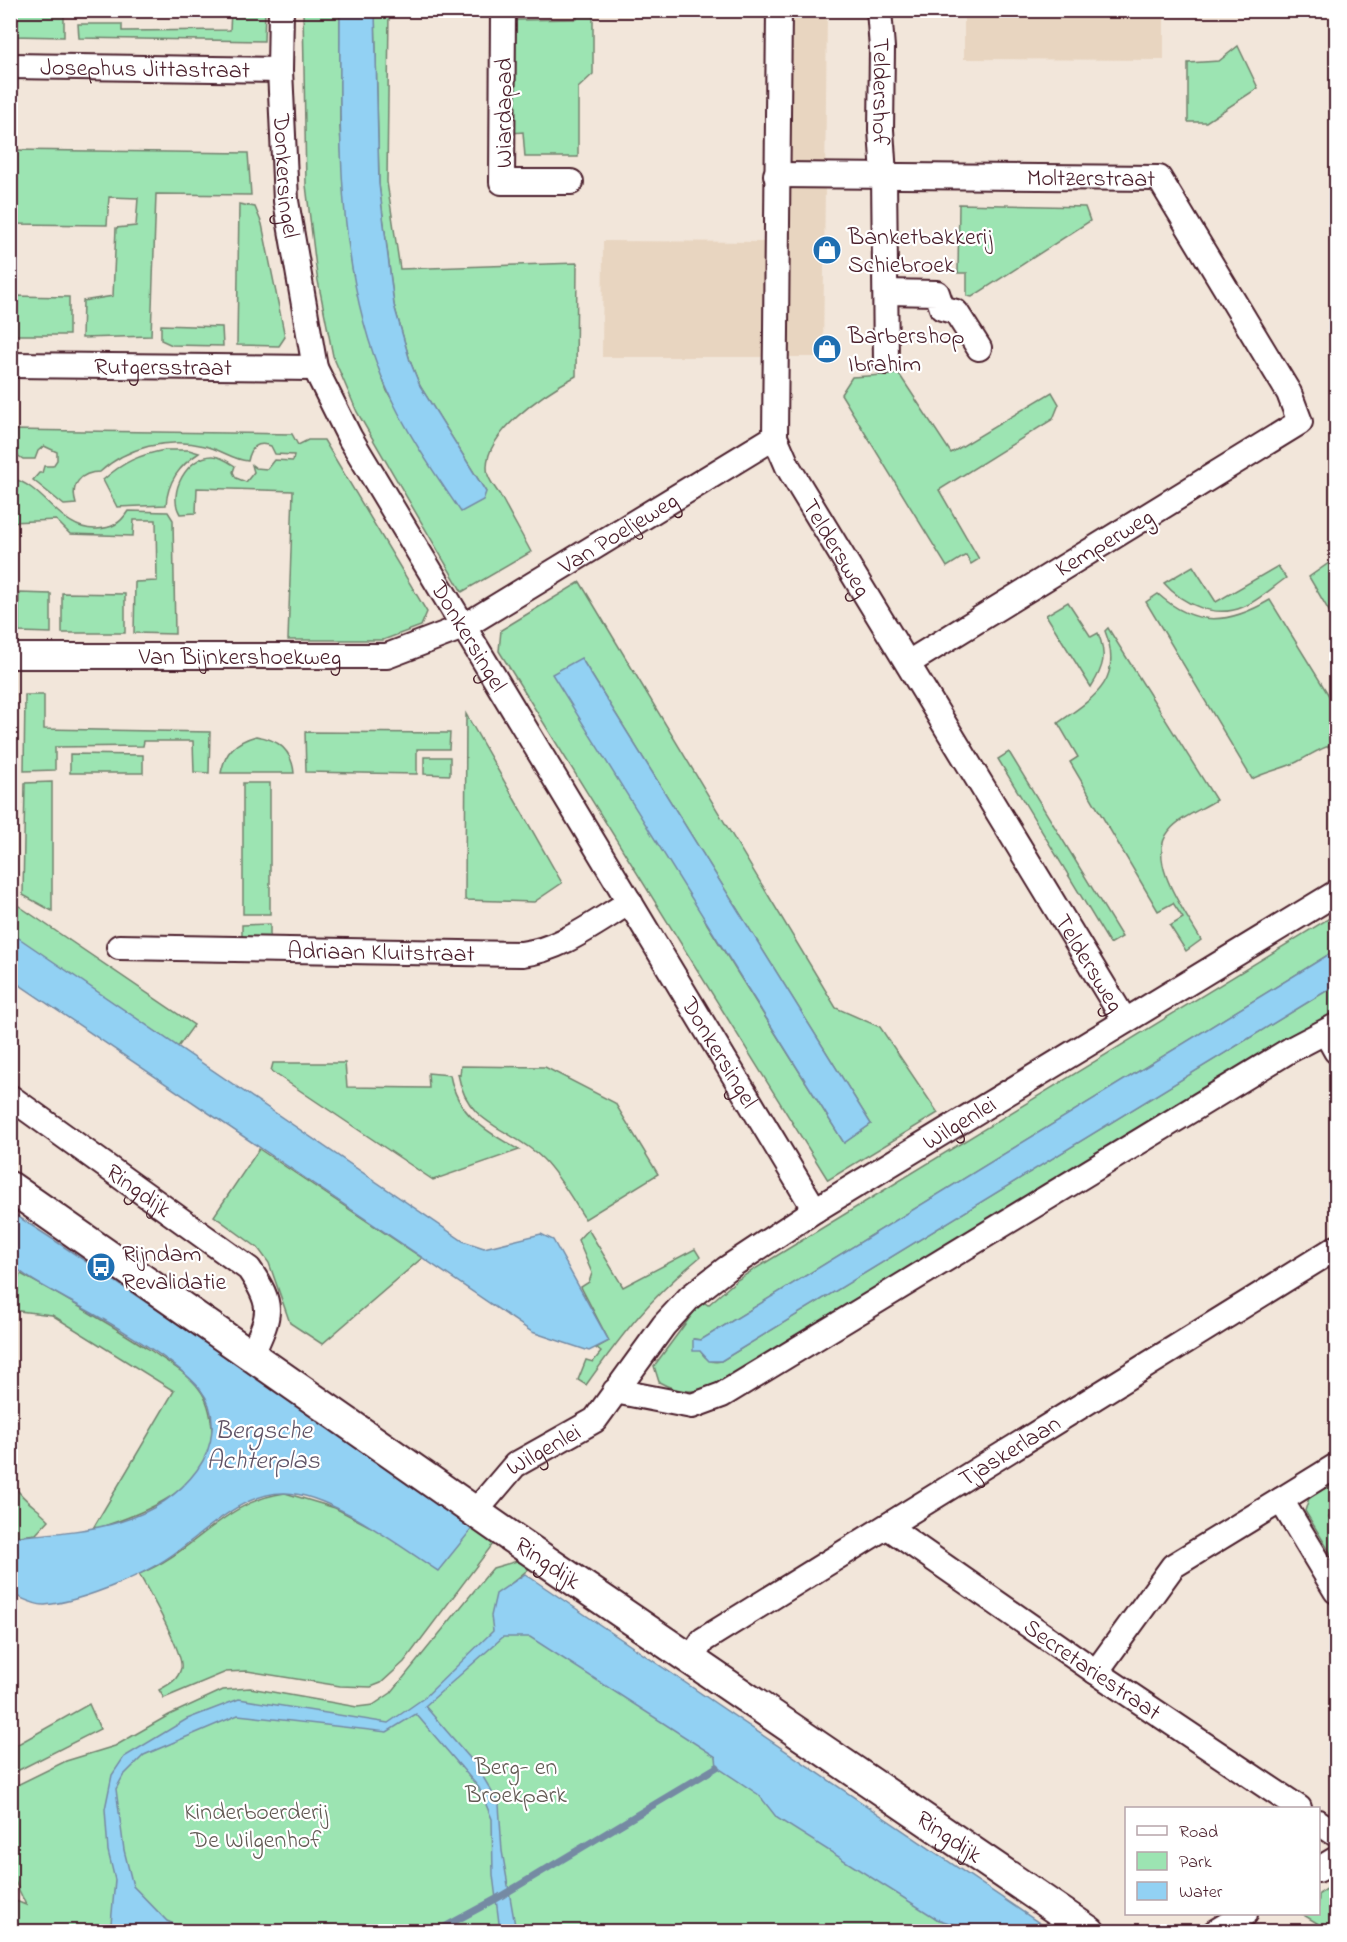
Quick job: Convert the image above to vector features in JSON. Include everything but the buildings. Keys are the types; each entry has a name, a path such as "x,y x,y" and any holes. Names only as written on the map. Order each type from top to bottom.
{"street":[{"name":"Donkersingel","path":"281,10 280,70 286,201 315,368 350,438 815,1210"},
{"name":"Wiardapad","path":"503,10 502,182 571,182"},
{"name":"Teldersweg","path":"779,10 775,437 788,467 1125,1021"},
{"name":"Teldershof","path":"879,10 886,362"},
{"name":"Josephus Jittastraat","path":"10,66 280,70"},
{"name":"Moltzerstraat","path":"776,175 1159,178 1289,393 1300,422"},
{"path":"886,292 937,293 942,308 956,312 980,348"},
{"name":"Rutgersstraat","path":"10,365 315,368"},
{"name":"Kemperweg","path":"908,663 1300,422"},
{"name":"Van Poeljeweg","path":"463,627 775,437"},
{"name":"Van Bijnkershoekweg","path":"10,656 387,656 463,627"},
{"name":"Wilgenlei","path":"475,1512 510,1470 567,1434 595,1420 664,1325 690,1297 726,1269 815,1210 1336,893"},
{"name":"Adriaan Kluitstraat","path":"119,947 522,954 544,951 558,945 630,902"},
{"path":"615,1391 692,1406 722,1395 1290,1050 1333,1037"},
{"name":"Ringdijk","path":"10,1097 249,1269 265,1292 268,1304 266,1324 252,1354"},
{"name":"Ringdijk","path":"10,1187 475,1512 1090,1932"},
{"name":"Tjaskerlaan","path":"690,1660 703,1640 1336,1248"},
{"path":"1096,1672 1173,1566 1336,1466"},
{"path":"1281,1500 1336,1591"},
{"name":"Secretariestraat","path":"888,1527 1096,1672 1296,1807"},
{"path":"1320,1823 1336,1834"},
{"path":"1320,1869 1336,1859"},
{"path":"1215,1932 1243,1915"}],"shaded area":[{"path":"793,11 827,11 823,357 602,357 603,241 787,242"},
{"path":"964,11 1164,11 1164,60 964,59"}],"green space":[{"path":"11,10 64,11 64,37 11,36"},
{"path":"231,11 265,11 264,41 79,38 78,24 122,24 122,31 230,30"},
{"path":"303,11 340,11 340,127 345,207 353,272 369,339 387,391 400,413 486,492 420,386 410,361 394,305 379,184 375,11 389,11 387,182 400,269 577,263 576,376 533,403 518,416 504,430 488,460 489,478 531,552 462,592 357,412 333,356 317,276 306,185"},
{"path":"577,11 593,11 593,74 578,88 578,157 525,157 523,132 512,133 513,20 577,19"},
{"path":"1238,46 1258,88 1206,122 1188,122 1188,63 1219,61"},
{"path":"11,150 248,153 251,195 156,194 151,336 82,338 83,301 113,296 116,228 136,226 138,198 109,197 107,225 11,224"},
{"path":"239,204 255,207 262,224 285,337 279,346 237,345"},
{"path":"959,204 1085,207 1090,221 972,297 967,296 967,273 958,273"},
{"path":"11,296 69,297 69,335 11,335"},
{"path":"161,325 222,327 223,346 172,345 161,340"},
{"path":"899,374 951,453 1052,392 1059,404 1053,419 939,490 979,559 971,564 966,555 947,567 841,394 852,377"},
{"path":"11,430 292,434 298,445 308,440 324,440 427,612 421,626 383,640 288,640 293,491 197,488 196,513 180,514 176,496 178,486 182,477 195,462 216,456 235,466 233,472 236,478 246,482 254,472 252,465 256,468 267,469 274,460 293,461 294,455 275,454 271,446 262,444 255,446 248,461 237,459 211,447 177,443 149,446 123,456 100,472 82,477 74,491 76,504 64,505 33,480 39,473 42,473 44,466 53,466 57,460 57,452 44,446 38,451 35,459 23,459 11,451"},
{"path":"165,450 189,450 199,453 180,469 172,481 166,505 117,507 103,480 117,468 132,460"},
{"path":"11,478 34,490 62,516 84,528 107,528 119,522 128,511 168,512 173,520 175,634 134,633 135,582 157,581 156,520 134,520 133,536 70,534 56,520 11,522"},
{"path":"1336,558 1336,623 1309,577"},
{"path":"1193,566 1216,602 1278,566 1286,578 1260,598 1243,607 1221,611 1210,610 1190,603 1171,591 1164,583"},
{"path":"580,582 836,1008 880,1027 938,1113 828,1180 499,651 501,630","holes":["581,658 871,1124 844,1143 707,924"]},
{"path":"19,593 51,594 51,633 19,632"},
{"path":"62,593 125,594 125,633 62,633"},
{"path":"1158,594 1186,613 1213,619 1241,614 1270,600 1336,707 1336,744 1252,779 1146,602"},
{"path":"1068,602 1091,637 1098,633 1103,648 1103,661 1091,687 1046,615"},
{"path":"1108,628 1216,800 1179,822 1169,831 1163,843 1162,856 1170,886 1201,940 1186,951 1170,926 1183,918 1173,903 1158,911 1070,762 1078,757 1058,723 1084,705 1103,686 1111,662 1105,631"},
{"path":"25,695 44,695 44,729 210,732 209,773 194,772 193,741 144,741 143,746 55,747 55,770 24,771"},
{"path":"466,714 562,883 534,902 465,900"},
{"path":"305,732 450,733 449,749 417,749 417,774 306,772"},
{"path":"256,736 271,740 282,747 290,758 294,773 221,773 225,759 232,749 242,741"},
{"path":"1009,752 1122,937 1110,944 998,759"},
{"path":"70,754 143,755 143,773 70,773"},
{"path":"424,757 450,757 450,775 424,774"},
{"path":"52,782 52,911 23,895 25,783"},
{"path":"243,783 270,783 270,914 243,914"},
{"path":"10,900 194,1025 178,1047 11,934"},
{"path":"1336,914 1336,950 701,1340 694,1339 696,1344 707,1359 721,1361 1336,985 1336,1012 744,1373 702,1390 671,1388 659,1382 654,1366 702,1301 708,1305 737,1280"},
{"path":"270,924 270,940 242,940 242,925"},
{"path":"273,1063 345,1063 347,1087 429,1088 428,1073 450,1075 459,1101 466,1111 495,1136 519,1150 433,1180 271,1071"},
{"path":"461,1066 545,1067 615,1103 658,1174 585,1219 560,1180 543,1159 531,1148 480,1116 471,1105 463,1092 458,1074 460,1075"},
{"path":"259,1149 422,1258 322,1344 290,1323 269,1263 258,1248 214,1216"},
{"path":"588,1229 623,1287 695,1249 700,1257 666,1287 638,1317 586,1385 578,1380 586,1360 593,1362 601,1352 596,1348 609,1341 581,1287 589,1282 592,1273 578,1240"},
{"path":"21,1274 147,1348 182,1372 200,1390 211,1419 210,1450 201,1468 188,1484 151,1508 92,1530 174,1391 52,1315 11,1310 11,1286"},
{"path":"1336,1481 1336,1512 1329,1517 1336,1528 1336,1562 1305,1511 1309,1498"},
{"path":"15,1487 49,1520 36,1534 11,1537 11,1493"},
{"path":"285,1493 335,1508 369,1526 475,1525 496,1540 404,1662 381,1683 371,1687 340,1686 247,1671 226,1672 164,1698 159,1690 176,1679 181,1668 180,1660 164,1621 139,1574 176,1554 244,1506 263,1498"},
{"name":"Berg- en Broekpark","path":"517,1561 531,1567 506,1588 937,1919 974,1931 11,1931 11,1899 26,1905 11,1873 11,1788 66,1761 115,1746 169,1715 223,1690 250,1688 357,1707 373,1705 391,1693 493,1568"},
{"path":"89,1704 100,1729 11,1774 11,1748"},
{"path":"1336,1883 1336,1931 1330,1931 1304,1915 1320,1915 1320,1893"}],"water":[{"path":"340,11 375,11 379,184 394,305 410,361 420,386 486,492 483,500 461,512 420,451 393,403 369,342 357,296 349,249 341,154"},
{"path":"581,658 871,1124 844,1143 552,674"},
{"path":"10,932 463,1241 484,1248 541,1234 553,1240 609,1341 589,1351 532,1332 11,979"},
{"path":"1336,950 1336,985 721,1361 709,1361 700,1351 693,1351 693,1339 701,1340"},
{"name":"Bergsche Achterplas","path":"11,1212 475,1525 438,1571 364,1523 323,1502 285,1493 270,1494 256,1498 228,1513 166,1559 115,1585 78,1598 45,1605 32,1603 11,1594 11,1537 113,1524 159,1505 179,1490 203,1461 210,1441 212,1419 206,1398 200,1389 174,1365 119,1328 30,1279 11,1263"},
{"path":"525,1574 1051,1931 974,1931 937,1919 777,1818 759,1795 717,1767 716,1757 530,1637 503,1637 425,1706 476,1765 499,1804 502,1851 516,1931 500,1931 493,1875 492,1819 479,1788 416,1714 387,1732 238,1715 144,1755 123,1776 116,1789 124,1850 133,1886 167,1921 190,1931 101,1931 111,1924 115,1880 108,1851 105,1809 112,1775 124,1757 187,1719 239,1699 388,1723 424,1698 493,1631 491,1616 496,1594"}],"waterway":[{"path":"435,1932 496,1899 717,1767"}],"place":[{"name":"Banketbakkerij Schiebroek","path":"827,250"},
{"name":"Barbershop Ibrahim","path":"827,349"},
{"name":"Rijndam Revalidatie","path":"101,1267"}],"park label":[{"name":"Kinderboerderij De Wilgenhof","path":"256,1825"}]}
